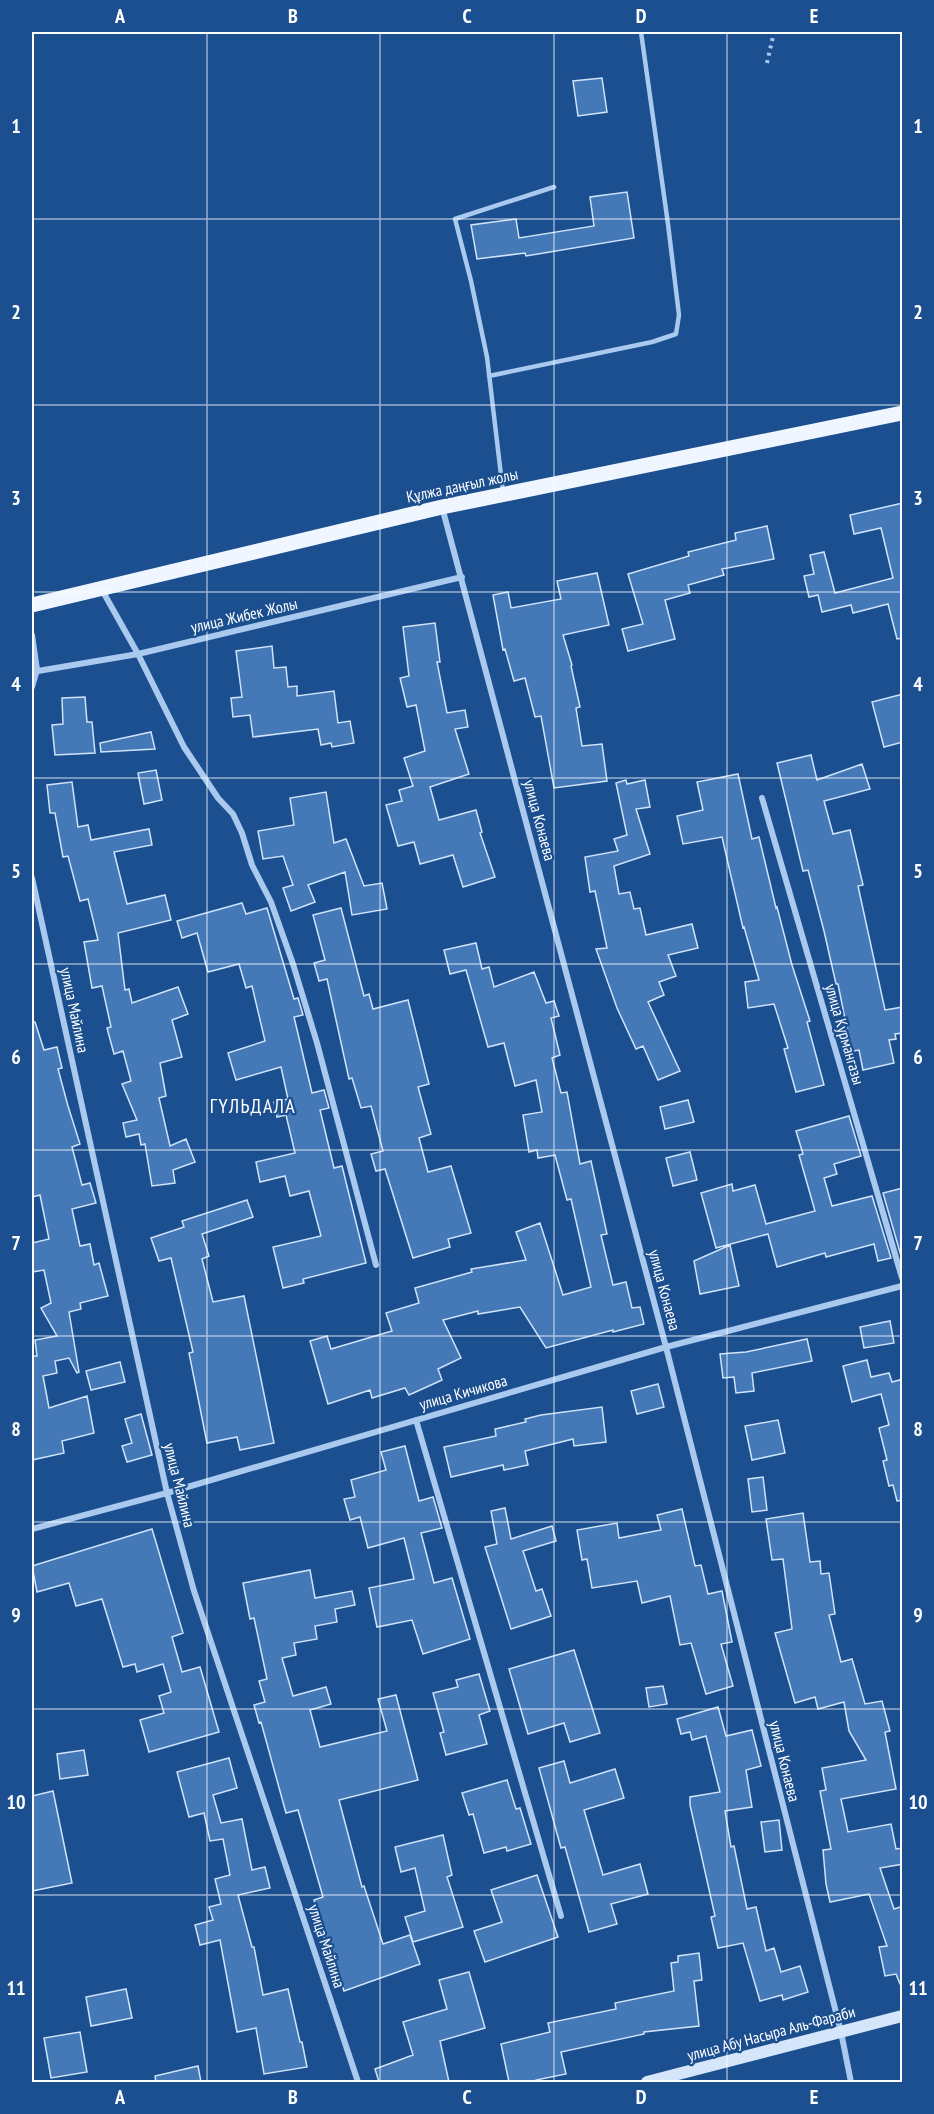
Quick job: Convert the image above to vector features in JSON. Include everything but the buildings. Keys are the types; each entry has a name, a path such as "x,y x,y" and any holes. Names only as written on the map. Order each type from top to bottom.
{"main road":[{"name":"Құлжа даңғыл жолы","path":"32,605 441,507 903,413"}],"street":[{"name":"улица Конаева","path":"441,507 462,577 666,1347 841,2032 851,2082"},
{"name":"улица Жибек Жолы","path":"34,671 138,654 462,577"},
{"path":"102,589 138,654 184,747 218,798 232,814 252,865 271,902 317,1043 376,1265"},
{"path":"32,635 34,671 32,687"},
{"name":"улица Курмангазы","path":"762,798 903,1278"},
{"name":"улица Майлина","path":"32,878 167,1493 194,1591 358,2082"},
{"name":"улица Кичикова","path":"32,1529 167,1493 666,1347 903,1286"},
{"path":"416,1420 561,1916"},
{"name":"улица Абу Насыра Аль-Фараби","path":"647,2082 903,2016"}],"lane":[{"path":"489,376 652,342 676,334 679,315 641,32"},
{"path":"504,494 489,376 471,281 455,219 554,187"}],"path":[{"path":"767,63 774,32"}],"district":[{"name":"ГҮЛЬДАЛА","path":"253,1106"}]}
